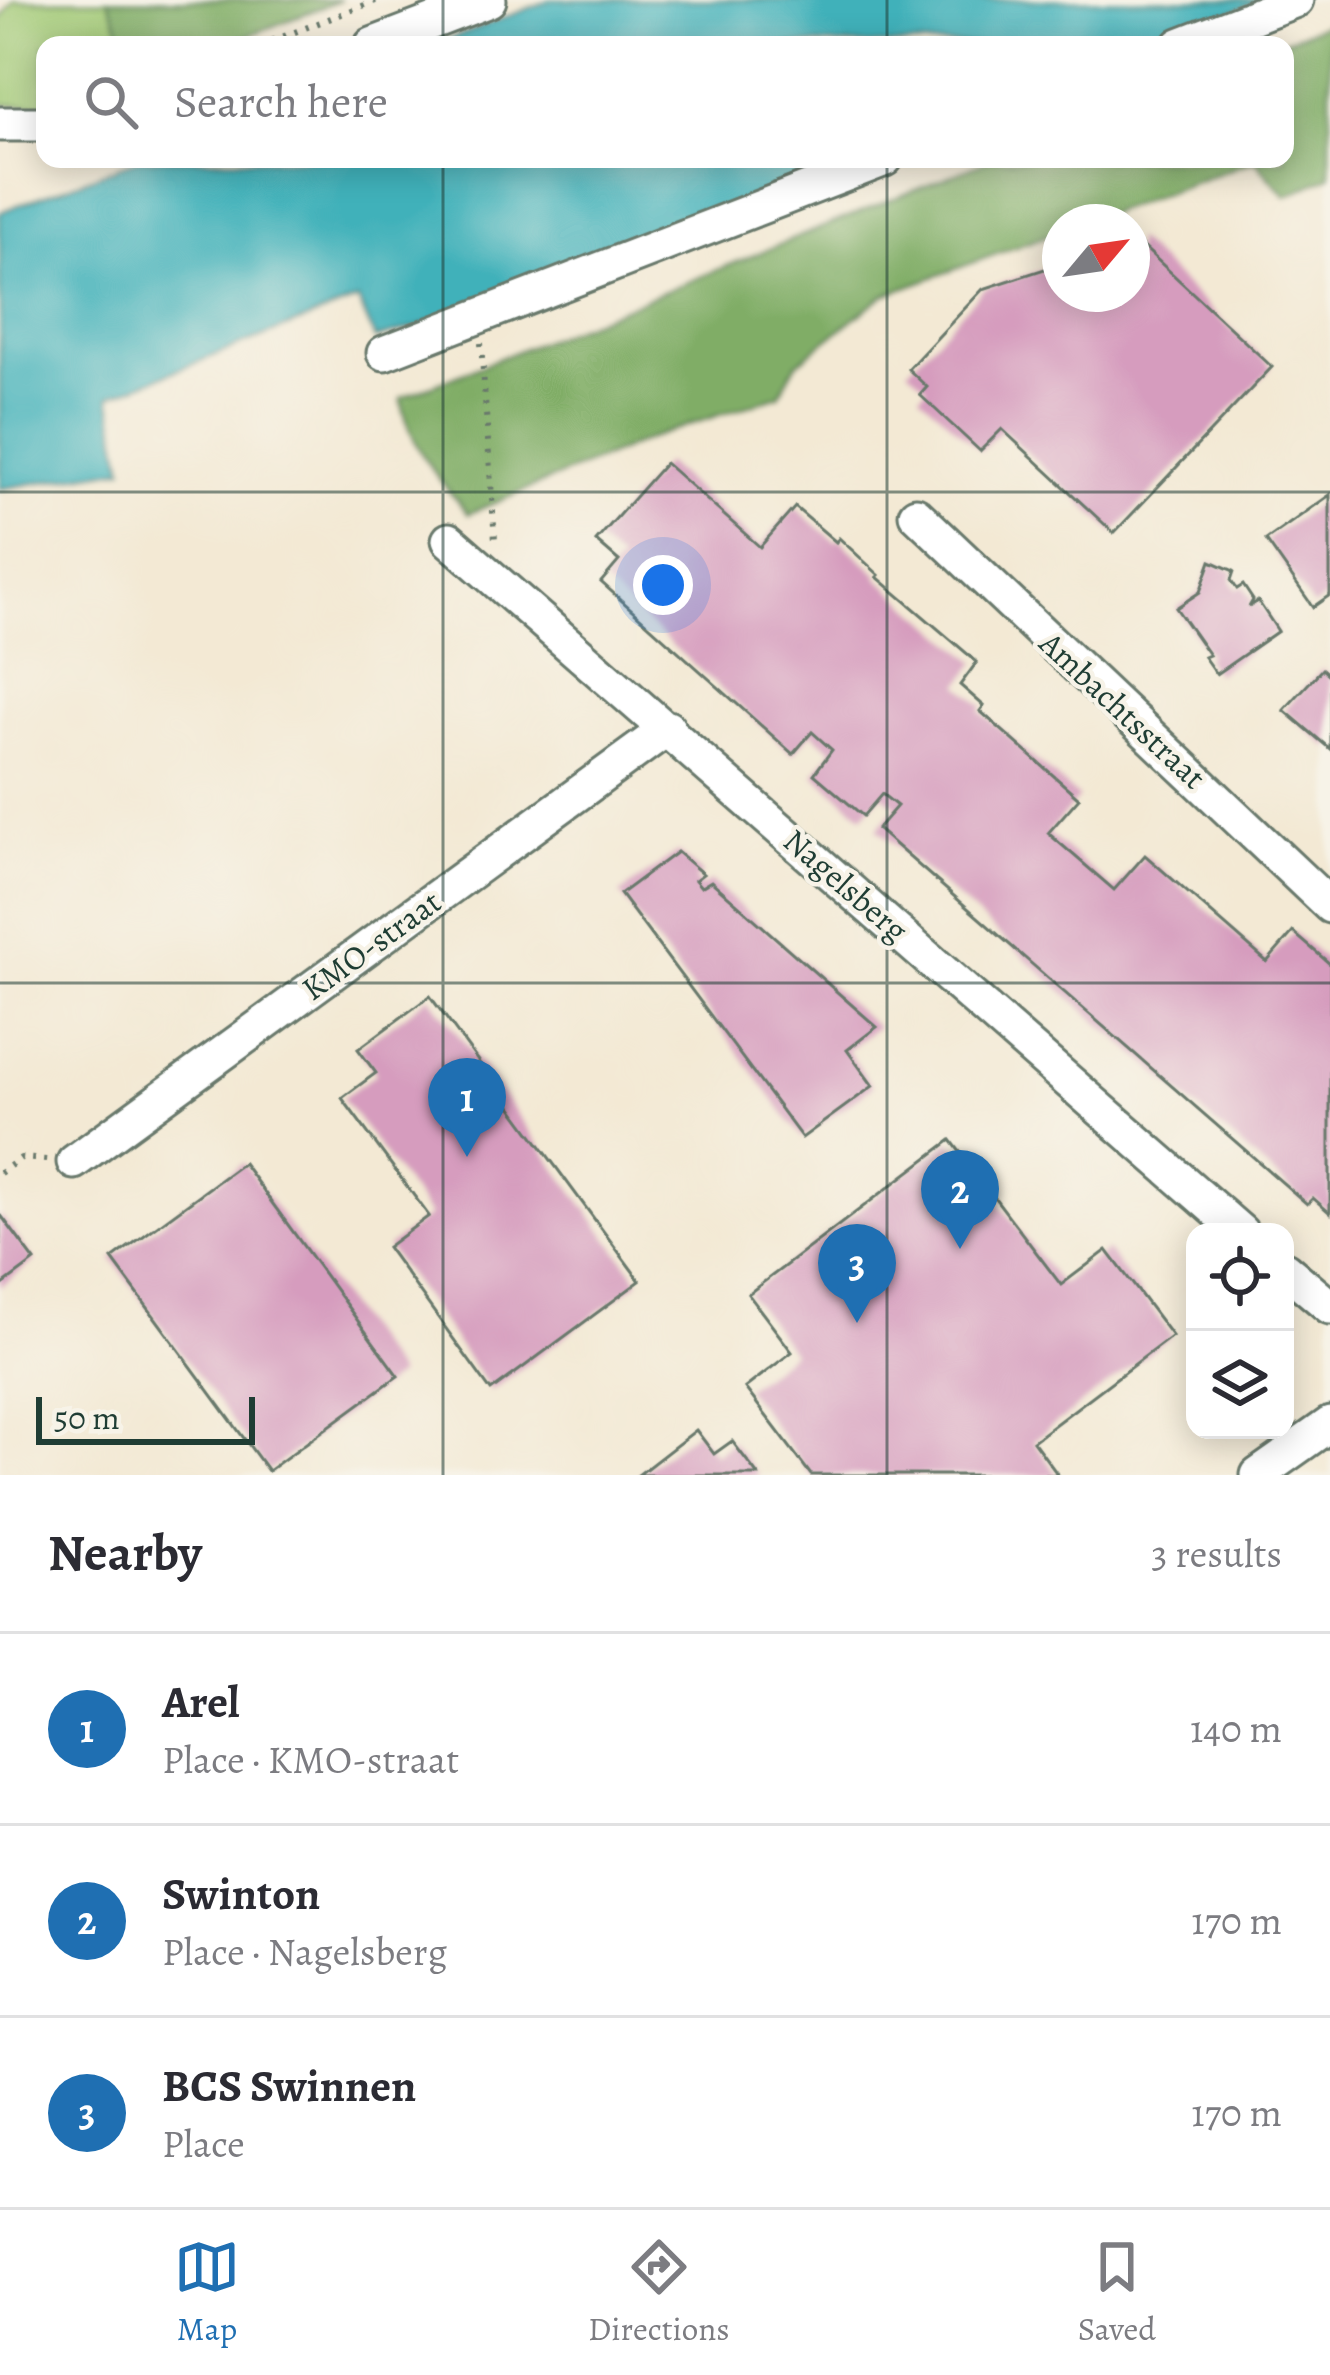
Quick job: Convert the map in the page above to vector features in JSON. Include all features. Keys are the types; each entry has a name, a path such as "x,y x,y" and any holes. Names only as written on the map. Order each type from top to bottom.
{"street":[{"path":"395,36 489,0"},
{"path":"1203,36 1296,0"},
{"path":"0,124 36,124"},
{"path":"384,353 862,168"},
{"name":"Ambachtsstraat","path":"916,514 1330,906"},
{"name":"Nagelsberg","path":"449,540 1231,1223"},
{"name":"KMO-straat","path":"74,1162 668,728"},
{"path":"1294,1277 1330,1307"},
{"path":"1258,1475 1330,1424"}],"path":[{"path":"284,36 378,0"},
{"path":"479,316 498,582"},
{"path":"0,1173 21,1158 74,1162"}],"green space":[{"path":"14,0 108,0 123,36 36,36 36,105 0,105 0,20"},
{"path":"108,0 341,0 247,36 123,36"},
{"path":"1330,22 1330,176 1286,196 1262,168 1294,168 1294,36"},
{"path":"969,168 1233,168 1134,204 1042,204 1042,238 884,295 797,363 779,395 656,436 468,514 426,461 401,398"}],"water":[{"path":"550,0 1262,0 1169,36 457,36"},
{"path":"115,168 829,168 415,328 375,339 358,300 110,396 124,468 0,489 0,212"}],"building":[{"path":"1150,253 1272,367 1114,533 1002,429 980,451 920,395 927,387 908,369 983,289 1042,270 1042,312 1150,312"},
{"path":"665,463 760,547 795,507 836,542 839,538 877,577 977,662 960,685 984,706 980,711 1079,798 1048,833 1114,890 1145,855 1267,962 1293,932 1330,964 1330,1213 1313,1198 1307,1204 877,829 897,806 882,794 863,816 814,774 832,750 812,732 793,754 601,582 619,561 596,541"},
{"path":"1330,495 1330,595 1313,607 1266,540"},
{"path":"1211,561 1234,571 1231,580 1237,589 1243,585 1253,600 1249,607 1258,601 1278,631 1216,674 1204,657 1209,655 1176,608 1200,592"},
{"path":"1322,669 1330,676 1330,749 1284,710"},
{"path":"677,852 703,874 695,880 701,887 711,881 877,1027 847,1050 873,1086 802,1138 620,894"},
{"path":"430,996 640,1281 491,1391 387,1247 429,1216 342,1098 376,1073 358,1049"},
{"path":"951,1140 1061,1285 1107,1250 1172,1336 1033,1441 1058,1475 811,1475 745,1388 792,1352 748,1294"},
{"path":"243,1163 398,1376 268,1471 112,1259"},
{"path":"0,1214 35,1261 0,1287"},
{"path":"696,1430 714,1454 732,1441 758,1475 638,1475"}],"place":[{"name":"Arel","path":"467,1157"},
{"name":"Swinton","path":"960,1249"},
{"name":"BCS Swinnen","path":"857,1323"}]}
